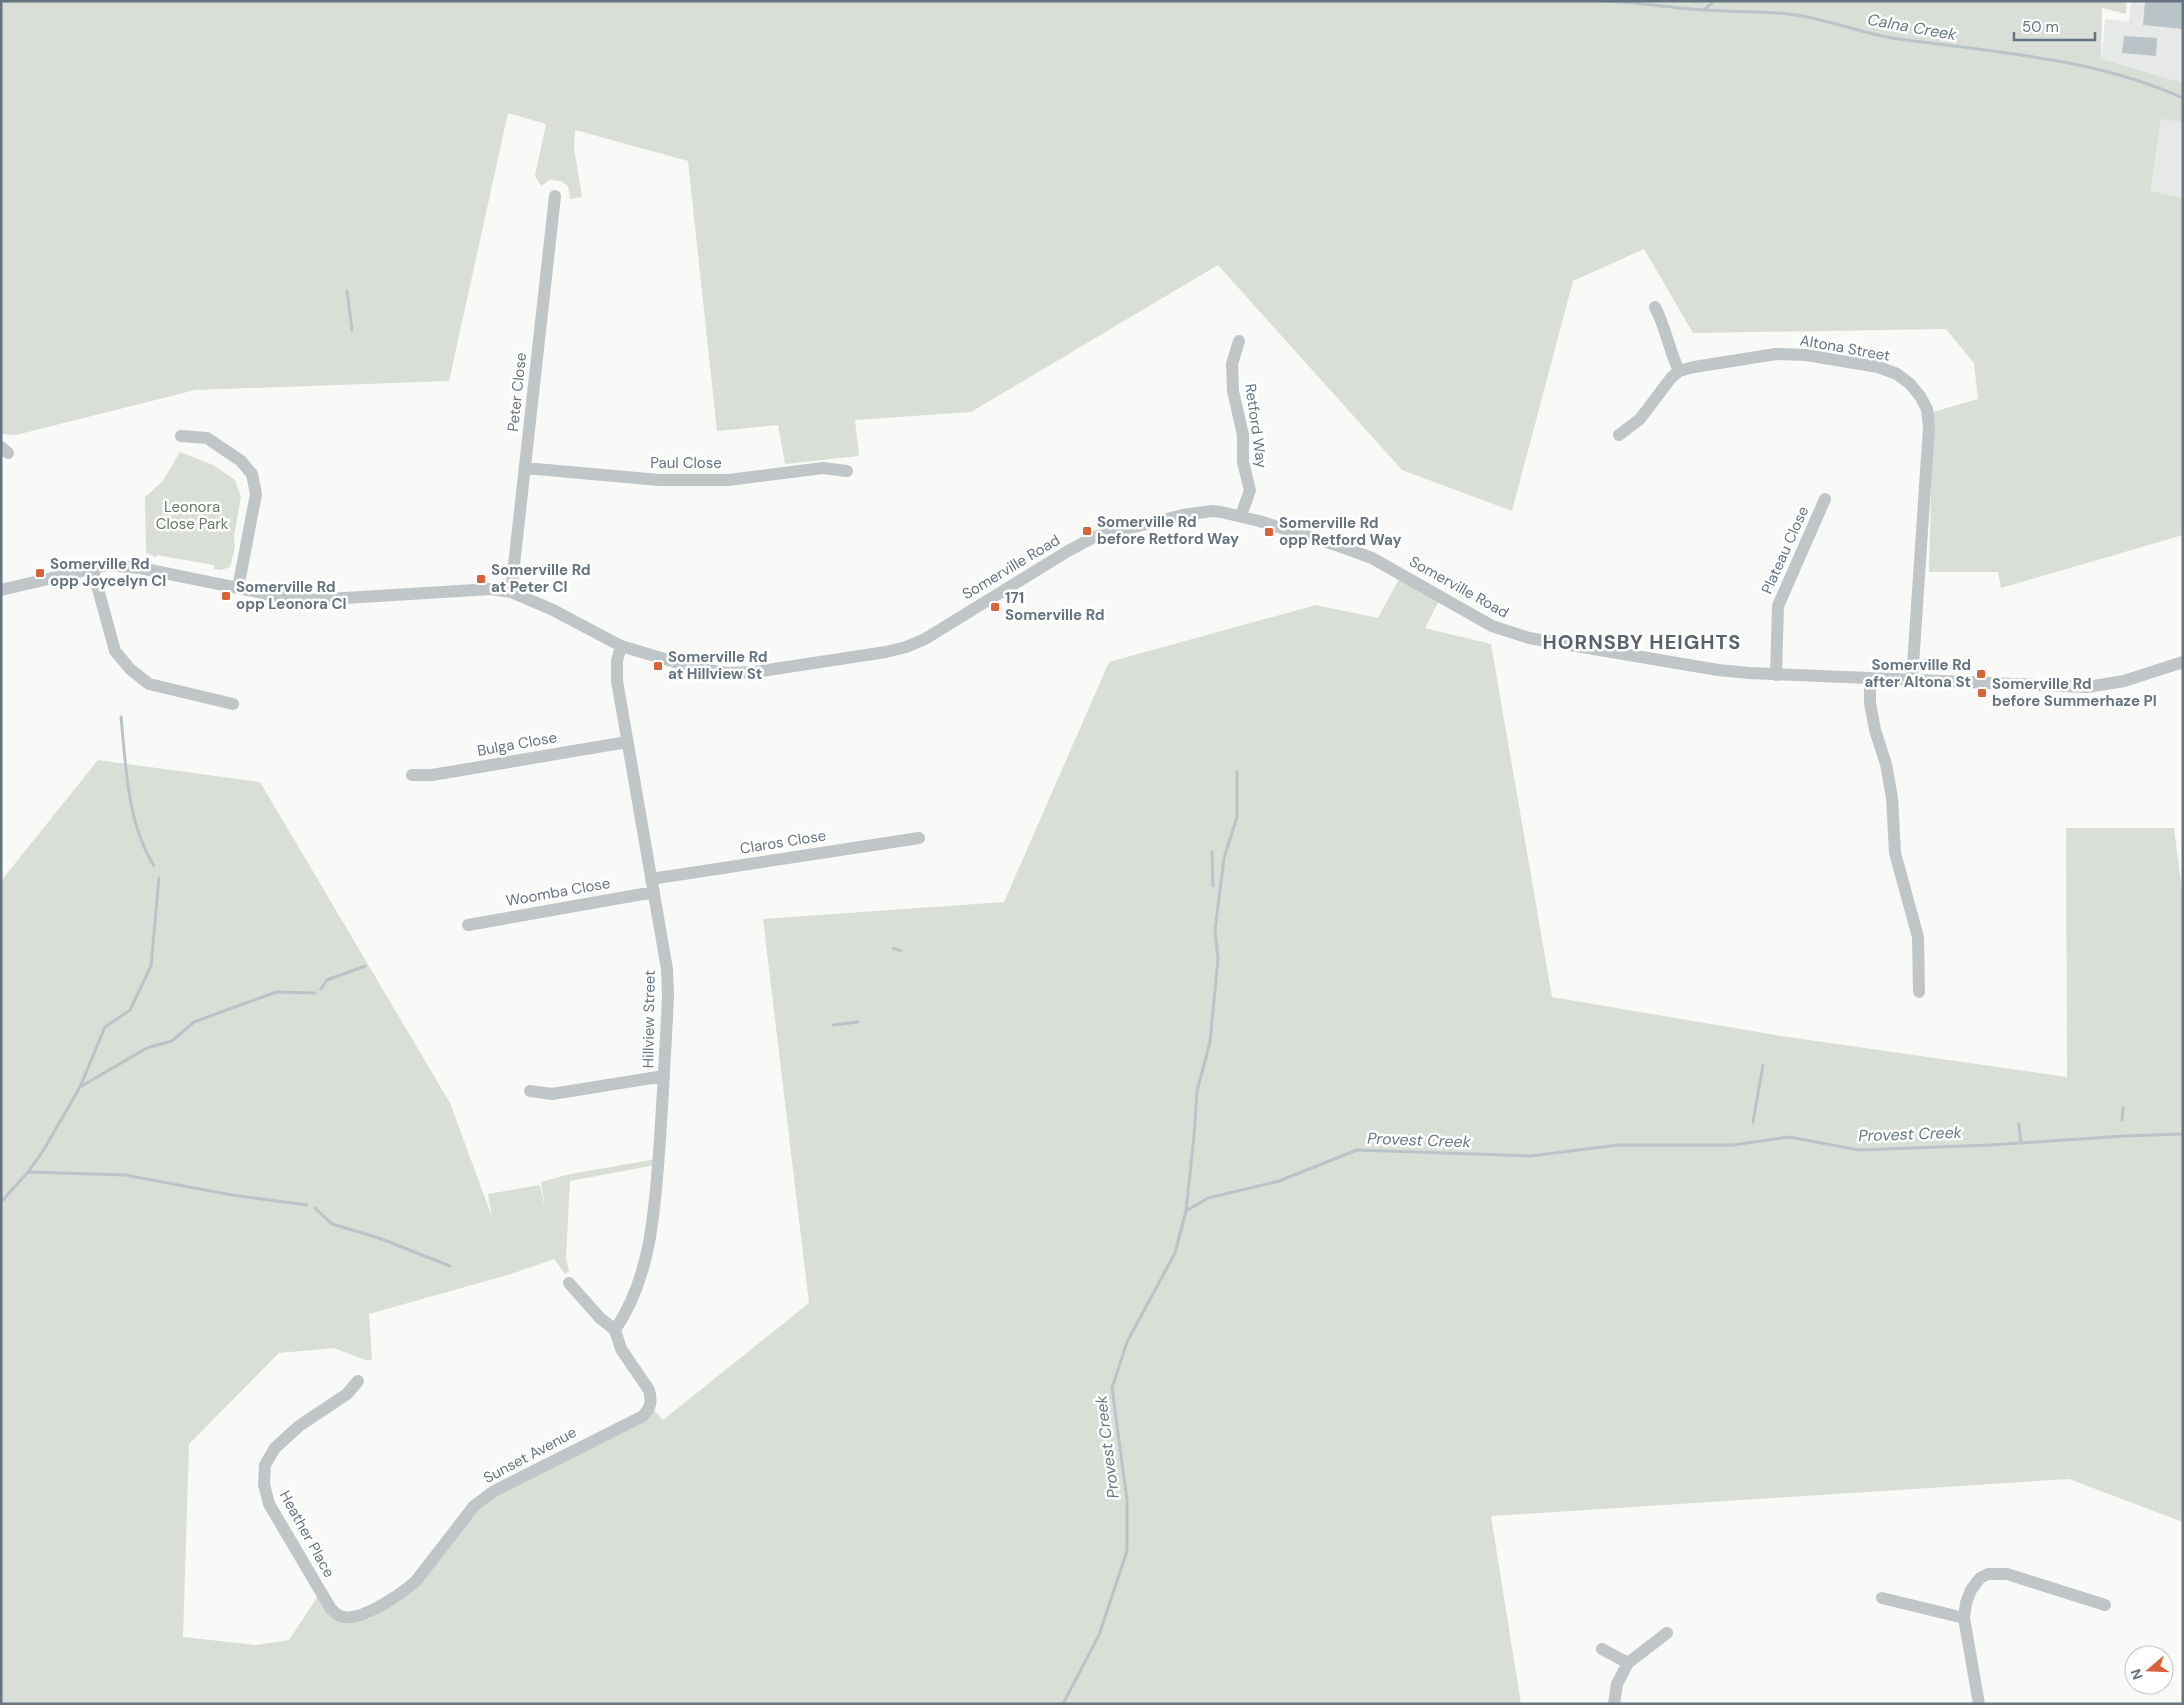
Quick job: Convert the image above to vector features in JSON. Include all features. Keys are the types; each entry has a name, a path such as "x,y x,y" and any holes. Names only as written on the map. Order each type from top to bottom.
{"street":[{"name":"Peter Close","path":"511,592 555,196"},
{"path":"1619,435 1640,419 1671,378 1679,371 1671,354 1664,324 1655,308"},
{"name":"Retford Way","path":"1239,340 1232,364 1234,391 1243,435 1243,462 1250,490 1241,516"},
{"name":"Altona Street","path":"1679,371 1776,354 1806,355 1878,367 1897,374 1910,384 1920,396 1927,409 1929,427 1912,680"},
{"path":"181,436 207,438 241,461 252,474 256,494 238,588"},
{"name":"Paul Close","path":"525,468 659,480 728,480 823,468 847,471"},
{"name":"Plateau Close","path":"1776,674 1778,606 1825,499"},
{"name":"Somerville Road","path":"1,590 108,565 140,568 238,588 313,600 491,589 511,592 554,610 621,646 695,668 737,674 886,652 906,647 925,639 1068,551 1094,538 1192,513 1221,512 1241,516 1342,546 1372,558 1468,613 1510,633 1718,670 2087,687 2124,681 2183,662"},
{"path":"92,568 115,651 130,669 149,684 233,704"},
{"name":"Hillview Street","path":"615,1330 624,1316 649,1248 664,1076 668,995 667,970 617,681 617,661 621,646"},
{"path":"1870,678 1870,703 1875,730 1886,764 1892,798 1894,853 1918,937 1919,992"},
{"name":"Bulga Close","path":"412,775 432,775 627,742"},
{"name":"Claros Close","path":"652,879 919,838"},
{"name":"Woomba Close","path":"468,924 654,892"},
{"path":"530,1091 552,1094 664,1076"},
{"name":"Sunset Avenue","path":"322,1594 331,1609 340,1616 349,1617 384,1605 416,1581 474,1506 494,1491 643,1416 650,1408 649,1390 621,1349 615,1330 600,1318 569,1283"},
{"name":"Heather Place","path":"322,1594 269,1504 264,1484 265,1465 275,1448 299,1426 347,1394 358,1381"},
{"path":"1979,1704 1964,1618 1966,1603 1971,1590 1980,1578 1988,1574 2007,1574 2105,1605"},
{"path":"1882,1598 1964,1618"},
{"path":"1614,1704 1618,1684 1628,1662 1668,1634"},
{"path":"1602,1649 1628,1662"}],"shaded area":[{"path":"2131,1 2183,1 2183,205 2145,200 2101,65 2105,19 2129,22"},
{"path":"2145,1 2183,1 2183,29 2143,25"},
{"path":"2124,36 2157,38 2156,56 2122,53"}],"green space":[{"path":"1,1 2127,1 2126,14 2102,8 2101,59 2183,83 2183,122 2161,119 2150,191 2183,198 2183,535 2001,588 1998,572 1929,572 1933,412 1978,399 1974,363 1946,329 1693,333 1644,249 1573,281 1512,511 1402,470 1218,265 971,412 855,420 859,456 785,464 778,425 717,431 688,161 575,130 574,148 582,197 570,199 568,186 561,181 550,180 541,186 535,176 546,124 508,113 449,381 195,390 16,435 1,434"},
{"name":"Leonora Close Park","path":"180,452 213,465 235,480 241,497 234,536 235,547 230,567 221,570 214,569 214,565 157,555 156,557 146,553 145,497 163,481"},
{"path":"1399,579 1440,599 1425,628 1491,644 1552,997 1781,1036 2067,1077 2066,828 2174,828 2183,898 2183,1522 2069,1479 1491,1516 1521,1704 1,1704 1,881 98,760 260,782 450,1103 492,1217 488,1194 540,1185 545,1209 541,1182 570,1174 656,1159 656,1165 570,1181 566,1258 569,1271 565,1274 554,1259 511,1274 369,1314 372,1360 365,1360 334,1348 279,1353 189,1444 183,1637 256,1645 289,1640 320,1593 325,1602 361,1621 371,1618 408,1595 488,1497 653,1409 663,1420 809,1303 763,919 1004,902 1109,662 1316,605 1378,618"}],"waterway":[{"name":"Calna Creek","path":"1603,1 1715,11 1767,12 1802,16 1885,37 2043,58 2079,65 2149,85 2183,98"},
{"path":"1704,10 1714,1"},
{"path":"347,291 352,330"},
{"path":"121,717 129,794 133,813 145,849 154,866"},
{"path":"1186,1211 1197,1091 1210,1042 1218,958 1215,930 1224,858 1237,817 1237,772"},
{"path":"1212,852 1213,886"},
{"path":"1,1202 28,1172 43,1151 80,1087 105,1027 130,1010 151,966 159,878"},
{"path":"893,948 901,951"},
{"path":"321,989 327,980 365,966"},
{"path":"80,1087 147,1048 172,1041 194,1022 276,992 315,993"},
{"path":"833,1025 858,1022"},
{"path":"1753,1122 1763,1065"},
{"path":"2122,1120 2123,1108"},
{"path":"2019,1124 2021,1143"},
{"name":"Provest Creek","path":"1063,1704 1099,1635 1127,1551 1127,1500 1112,1388 1127,1342 1175,1253 1186,1211 1208,1198 1279,1181 1357,1150 1531,1156 1618,1145 1733,1145 1789,1137 1859,1150 2183,1134"},
{"path":"28,1172 125,1175 232,1195 307,1205"},
{"path":"315,1208 332,1224 379,1238 450,1266"}],"place":[{"name":"Somerville Rd before Retford Way","path":"1087,531"},
{"name":"Somerville Rd opp Retford Way","path":"1269,532"},
{"name":"Somerville Rd opp Joycelyn Cl","path":"40,573"},
{"name":"Somerville Rd at Peter Cl","path":"481,579"},
{"name":"Somerville Rd opp Leonora Cl","path":"226,596"},
{"name":"171 Somerville Rd","path":"995,607"},
{"name":"Somerville Rd at Hillview St","path":"658,666"},
{"name":"Somerville Rd after Altona St","path":"1981,674"},
{"name":"Somerville Rd before Summerhaze Pl","path":"1982,693"}],"district":[{"name":"HORNSBY HEIGHTS","path":"1642,642"}]}
